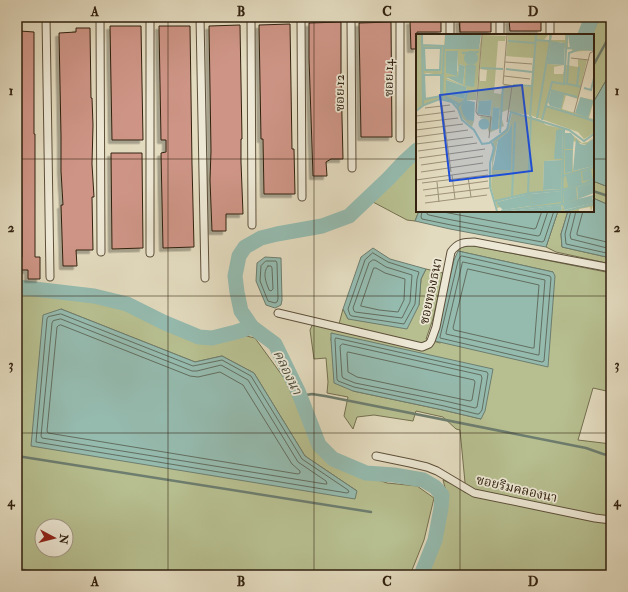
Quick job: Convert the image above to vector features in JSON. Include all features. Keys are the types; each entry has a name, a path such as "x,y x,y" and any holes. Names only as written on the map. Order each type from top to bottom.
{"street":[{"path":"46,17 50,278"},
{"path":"100,17 100,252"},
{"path":"150,17 150,253"},
{"path":"200,17 205,278"},
{"path":"251,17 252,226"},
{"path":"301,17 302,197"},
{"name":"ซอย 12","path":"351,17 352,168"},
{"name":"ซอย 14","path":"400,17 400,138"},
{"path":"450,17 450,34"},
{"path":"500,17 500,34"},
{"path":"550,17 550,34"},
{"name":"ซอยทองธนา","path":"278,314 422,347 429,344 436,327 451,252 455,246 465,242 474,242 611,268"},
{"name":"ซอยริมคลองนา","path":"376,456 427,467 474,492 611,520"}],"green space":[{"path":"599,17 611,17 611,72 594,101 594,34 592,34"},
{"path":"416,157 416,212 419,212 415,221 407,220 373,202 390,182"},
{"path":"594,181 611,188 611,206 594,198"},
{"path":"558,212 568,212 561,234 562,247 611,258 611,264 556,252 546,247"},
{"path":"470,245 611,273 611,392 593,388 578,440 611,444 611,575 426,575 443,533 447,506 446,491 443,480 466,493 460,430 456,429 443,417 416,411 413,421 374,415 357,417 353,429 344,416 348,397 327,393 328,382 326,358 314,359 310,330 315,319 339,324 343,309 348,319 419,305 421,279 426,269 443,273 433,319 426,339 440,343 553,272 458,251 459,248","holes":["332,333 481,419 353,391 331,340"]},
{"path":"17,293 105,302 171,328 201,343 242,335 255,338 284,378 314,441 343,468 387,483 417,486 434,498 424,540 410,575 17,575","holes":["61,309 195,362 222,356 254,373 305,456 357,491"]}],"water":[{"path":"611,72 611,188 594,181 594,101"},
{"path":"594,198 611,206 611,258 562,247 561,234 568,212 594,212"},
{"path":"419,212 558,212 546,247 415,221"},
{"path":"373,248 390,259 426,269 421,279 419,305 407,329 348,319 343,309 361,257"},
{"path":"458,251 553,272 555,276 548,367 435,341 454,260"},
{"path":"265,257 281,258 282,300 281,305 275,308 266,305 256,281 257,263"},
{"path":"61,309 195,362 222,356 254,373 305,456 357,491 355,499 31,446 43,315"},
{"path":"331,333 493,369 485,411 481,419 353,391 334,383"}],"building":[{"path":"541,19 541,31 510,31 509,20"},
{"path":"441,20 441,32 417,32 416,49 411,49 410,21"},
{"path":"459,20 491,20 491,32 460,32"},
{"path":"341,22 343,159 331,159 326,162 327,176 313,176 309,23"},
{"path":"391,22 392,137 361,137 359,23"},
{"path":"290,24 292,149 294,149 295,194 264,194 263,139 261,139 259,25"},
{"path":"240,25 243,214 226,214 226,231 212,231 210,180 209,26"},
{"path":"110,26 141,26 143,140 112,140"},
{"path":"159,26 190,26 194,247 163,248 161,153 166,152 166,140 161,140"},
{"path":"76,28 90,28 93,125 92,164 94,197 92,197 93,250 76,250 77,266 63,266 59,33 76,32"},
{"path":"20,31 34,32 35,257 40,257 40,279 28,279 28,270 20,270 20,257 22,257 22,228"},
{"path":"111,153 142,153 143,248 112,249"}],"waterway":[{"name":"คลองนา","path":"585,34 592,17"},
{"path":"594,64 610,35"},
{"name":"คลองนา","path":"416,151 349,216 322,226 261,238 245,247 239,256 235,276 241,311 252,327 275,344 298,391 319,445 333,459 366,473 394,475 423,480 435,487 442,495 435,540 421,575"},
{"path":"594,191 611,197"},
{"path":"17,287 94,296 127,304 163,322 199,337 212,338 252,327"},
{"path":"300,396 312,394 325,396 586,448 611,456"},
{"path":"17,456 371,512"},
{"path":"17,569 56,575"}]}
